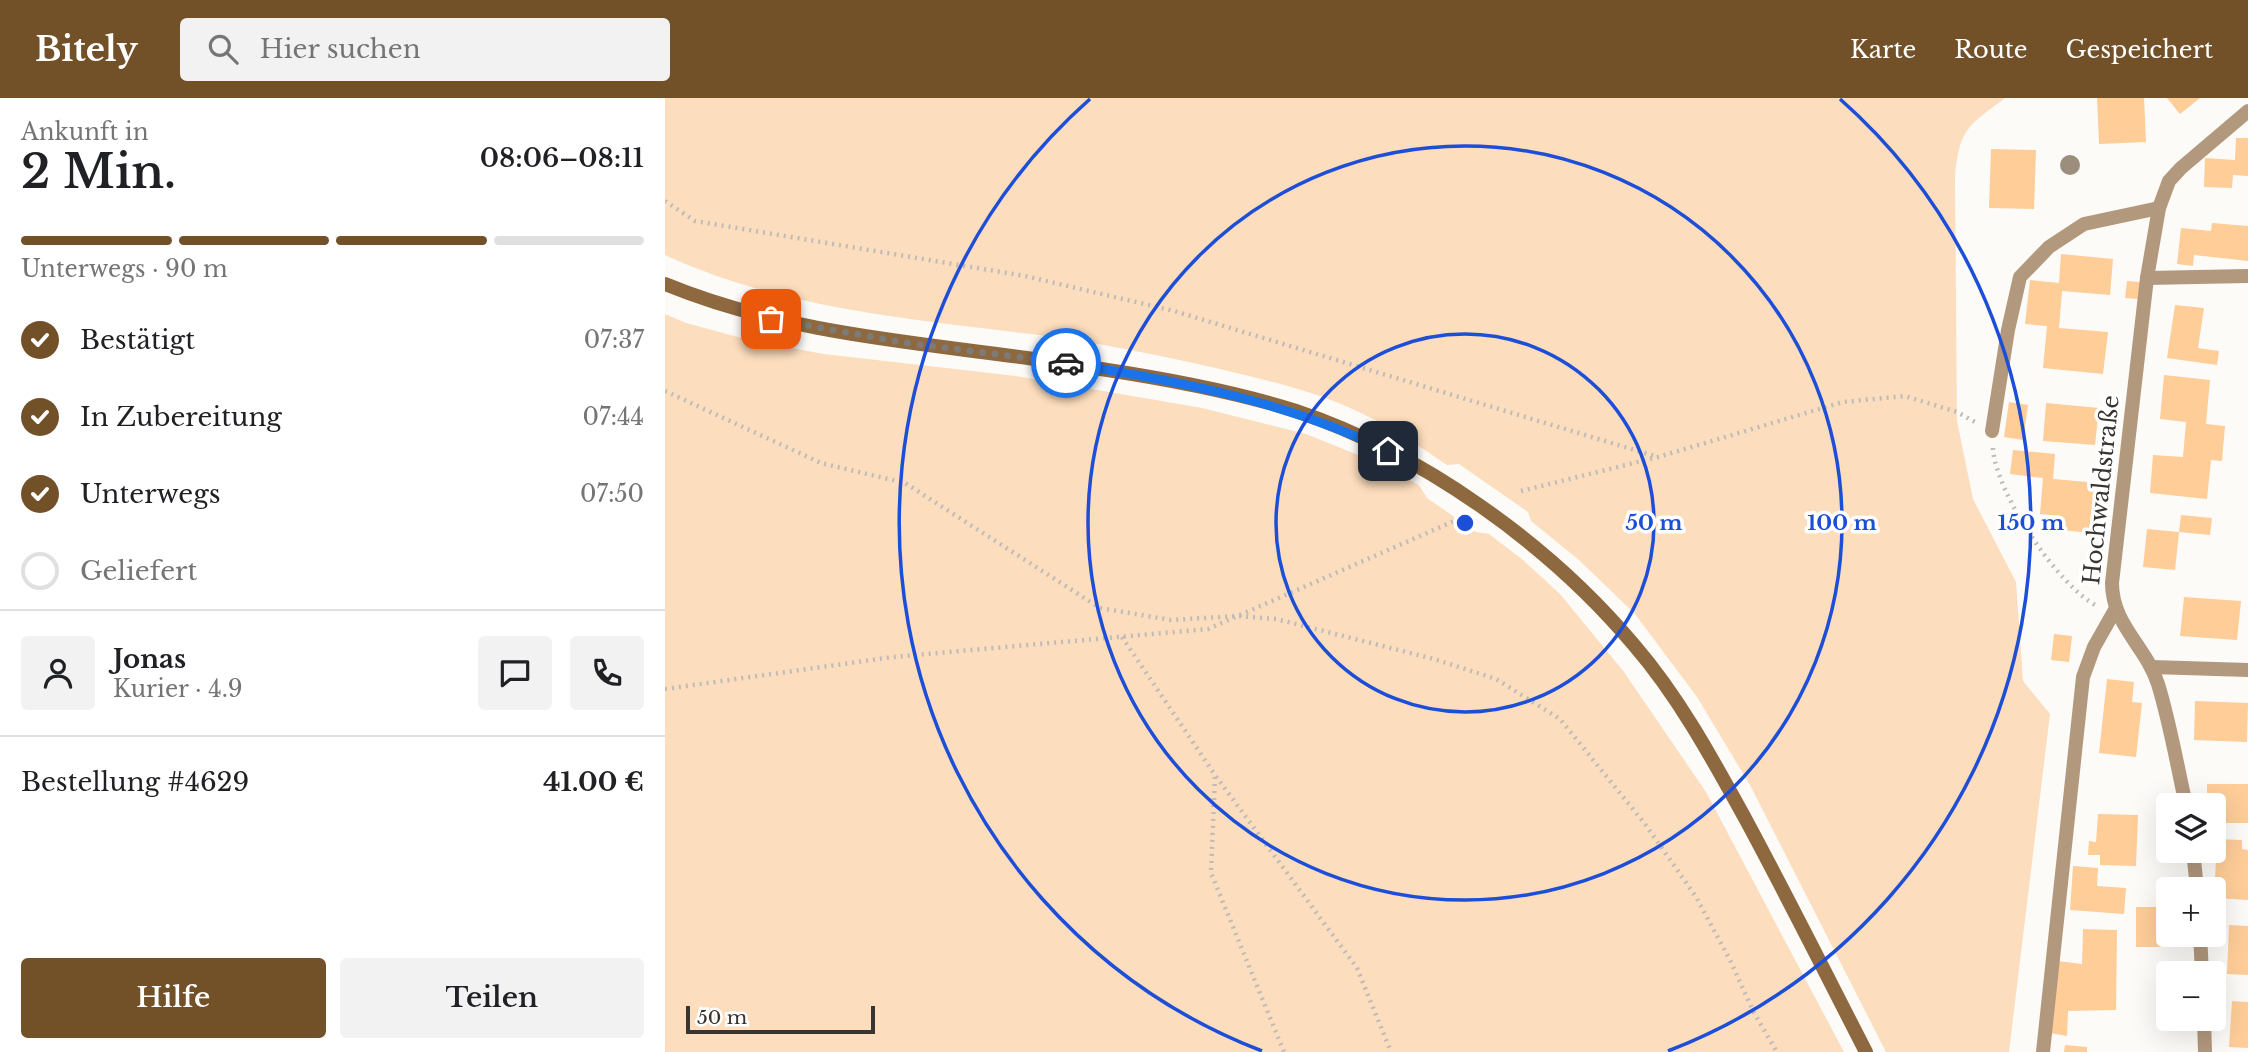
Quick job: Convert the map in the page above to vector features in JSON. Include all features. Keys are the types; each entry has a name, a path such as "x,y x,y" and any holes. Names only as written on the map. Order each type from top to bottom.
{"main road":[{"path":"665,284 712,303 784,321 907,343 1038,358 1169,380 1295,411 1388,451 1488,511 1560,569 1598,606 1636,647 1668,691 1721,774 1865,1052"}],"street":[{"name":"Hochwaldstraße","path":"2183,793 2152,667 2115,610 2112,583 2147,278 2159,208 2169,181 2248,111"},
{"path":"1992,431 2008,330 2020,277 2049,247 2084,224 2159,208"},
{"path":"2147,278 2248,276"},
{"path":"2043,1052 2083,677 2094,647 2115,610"},
{"path":"2152,667 2248,670"},
{"path":"2204,1031 2205,1052"}],"path":[{"path":"665,201 695,221 1025,276 1174,311 1658,457"},
{"path":"665,391 821,463 905,484 1100,608 1171,620 1238,616 1276,619 1496,679 1560,719 1645,824 1696,897 1730,960 1754,1013 1777,1052"},
{"path":"1521,491 1658,457 1843,402 1905,396 1957,412 1992,431 1997,476 2003,491 2048,558 2080,597 2096,606 2115,610"},
{"path":"665,689 893,657 1208,629 1461,518"},
{"path":"1122,637 1215,775 1357,968 1391,1052"},
{"path":"1215,775 1211,873 1284,1052"}],"shaded area":[{"path":"665,98 2005,98 1968,130 1960,148 1955,177 1957,421 1973,499 2016,582 2023,681 2050,714 2009,1052 1886,1052 1750,785 1697,697 1635,614 1579,560 1531,521 1528,512 1459,464 1447,465 1372,418 1294,388 1200,364 1104,345 845,309 753,288 665,255"},
{"path":"665,314 686,323 749,340 824,354 1016,376 1202,408 1306,434 1363,457 1419,485 1427,498 1476,532 1489,534 1523,560 1560,594 1624,672 1706,792 1844,1052 665,1052"}],"building":[{"path":"2097,98 2144,98 2146,142 2099,144"},
{"path":"2167,98 2200,98 2180,114"},
{"path":"2236,138 2248,138 2248,176 2233,175 2232,188 2204,187 2205,158 2235,160"},
{"path":"1991,149 2036,150 2034,209 1989,208"},
{"path":"2212,223 2248,226 2248,261 2194,255 2193,266 2177,264 2181,228 2211,231"},
{"path":"2061,254 2113,259 2110,295 2062,291 2059,328 2108,332 2103,374 2043,368 2047,326 2025,324 2030,280 2059,283"},
{"path":"2127,281 2140,282 2138,299 2125,298"},
{"path":"2175,305 2204,308 2198,348 2219,351 2217,365 2167,358"},
{"path":"2164,375 2210,380 2206,424 2225,426 2222,461 2211,460 2207,499 2150,493 2153,455 2183,457 2186,422 2160,419"},
{"path":"2009,402 2028,405 2023,440 2004,437"},
{"path":"2046,403 2099,408 2095,445 2043,441"},
{"path":"2013,450 2055,454 2053,479 2099,483 2093,533 2059,530 2061,516 2040,514 2043,478 2010,474"},
{"path":"2181,515 2212,518 2210,535 2179,532"},
{"path":"2147,529 2179,532 2175,570 2143,567"},
{"path":"2184,597 2241,601 2237,640 2180,636"},
{"path":"2054,634 2072,636 2069,662 2051,660"},
{"path":"2107,679 2134,682 2132,702 2142,703 2136,757 2099,753"},
{"path":"2195,701 2248,703 2247,742 2194,740"},
{"path":"2207,784 2248,784 2248,823 2226,823 2226,793 2207,793"},
{"path":"2098,814 2138,815 2136,866 2100,865 2100,855 2088,855 2089,841 2096,842"},
{"path":"2226,839 2242,840 2242,849 2248,850 2248,900 2226,899 2226,877 2215,877 2216,863 2226,863"},
{"path":"2073,866 2098,868 2097,886 2126,888 2124,914 2070,910"},
{"path":"2136,907 2156,907 2156,947 2136,947"},
{"path":"2229,925 2248,926 2248,975 2227,974"},
{"path":"2083,929 2117,930 2116,1010 2068,1011 2067,1036 2050,1033 2057,961 2082,964"},
{"path":"2232,1001 2248,1002 2248,1048 2229,1047"},
{"path":"2065,1045 2087,1047 2087,1052 2064,1052"}],"way so far":[{"path":"771,319 907,343 1066,363"}],"route":[{"path":"1066,363 1230,393 1295,411 1346,430 1388,451"}]}
